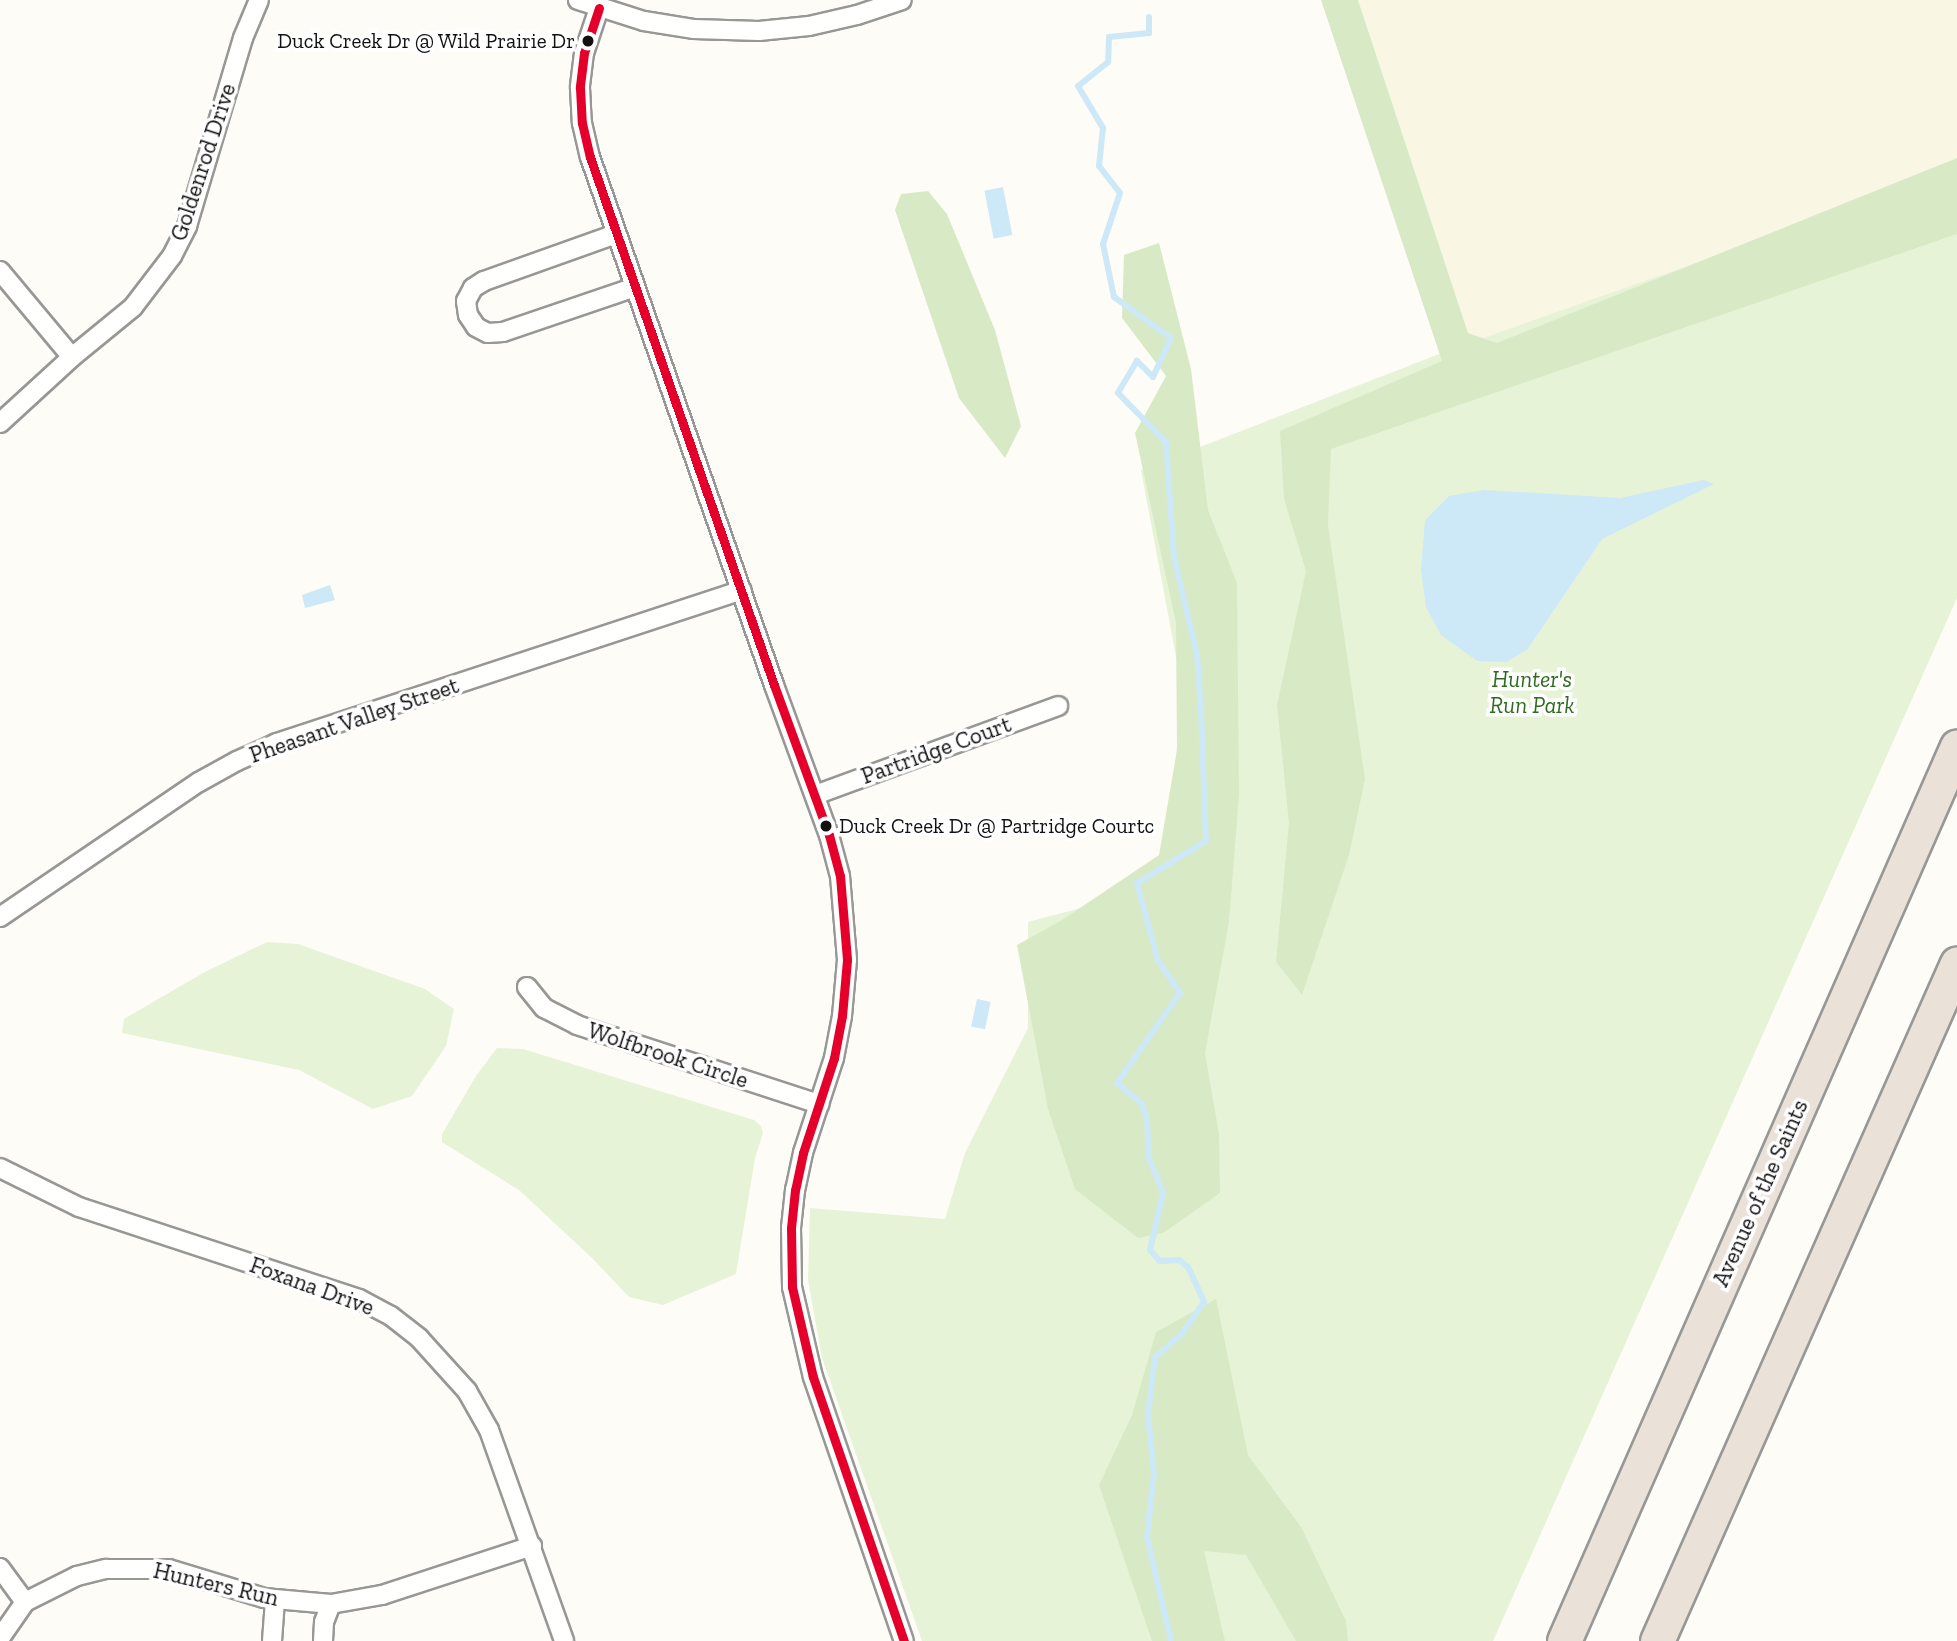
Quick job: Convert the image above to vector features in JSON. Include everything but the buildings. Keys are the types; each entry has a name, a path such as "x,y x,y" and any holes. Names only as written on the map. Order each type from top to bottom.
{"highway":[{"name":"Avenue of the Saints","path":"1564,1641 1957,746"},
{"path":"1657,1641 1957,963"}],"street":[{"name":"Goldenrod Drive","path":"0,424 72,357 133,307 172,256 187,226 243,38 259,0"},
{"path":"578,0 644,21 694,29 759,31 808,26 857,15 902,0"},
{"path":"599,8 584,53 580,88 582,123 616,233 815,795 839,876 847,960 842,1016 795,1190 791,1228 792,1287 802,1340 813,1377 904,1641"},
{"path":"616,233 484,281 472,288 466,301 468,316 476,327 488,334 503,332 635,287"},
{"path":"0,271 72,357"},
{"name":"Pheasant Valley Street","path":"0,917 199,782 277,743 741,590"},
{"name":"Partridge Court","path":"815,795 1058,706"},
{"name":"Wolfbrook Circle","path":"527,988 544,1007 577,1025 819,1104"},
{"name":"Foxana Drive","path":"0,1168 79,1207 325,1286 391,1316 419,1338 467,1391 503,1462 564,1641"},
{"name":"Hunters Run","path":"0,1638 25,1602 77,1576 106,1569 140,1566 169,1569 275,1600 331,1604 382,1595 532,1546"},
{"path":"0,1568 25,1602"},
{"path":"272,1641 275,1600"},
{"path":"323,1641 324,1622 331,1604"}],"shaded area":[{"path":"1358,0 1957,0 1957,158 1497,344 1467,333"}],"green space":[{"path":"1321,0 1358,0 1468,333 1497,343 1957,158 1957,234 1331,449 1328,525 1365,779 1349,855 1302,995 1276,962 1289,823 1277,705 1306,571 1284,499 1280,431 1442,361"},
{"name":"Hunter's Run Park","path":"1957,171 1957,598 1493,1641 922,1641 822,1358 808,1280 810,1208 945,1219 965,1153 1028,1028 1028,922 1168,885 1181,683 1141,470 1452,349"},
{"path":"928,191 947,214 995,330 1021,426 1005,458 959,398 895,210 901,194"},
{"path":"1159,243 1191,369 1208,510 1237,583 1239,795 1229,922 1205,1053 1219,1134 1220,1193 1163,1233 1138,1238 1075,1189 1048,1109 1017,945 1062,920 1159,855 1177,750 1176,623 1135,433 1166,376 1122,318 1124,255"},
{"path":"267,942 298,944 425,989 454,1009 446,1046 412,1096 373,1109 299,1070 122,1033 124,1019 203,973"},
{"path":"497,1048 523,1049 754,1120 761,1126 763,1133 755,1158 736,1274 663,1305 629,1297 592,1258 519,1190 442,1142 442,1134 476,1076"},
{"path":"1216,1299 1248,1455 1301,1527 1346,1621 1348,1641 1296,1641 1246,1555 1204,1551 1225,1641 1152,1641 1099,1485 1132,1415 1156,1332"}],"water":[{"path":"1003,187 1012,235 994,239 984,191"},
{"path":"1704,480 1714,484 1602,539 1527,650 1506,662 1477,661 1441,635 1426,607 1421,570 1425,520 1449,496 1484,490 1620,498"},
{"path":"330,585 335,600 305,608 302,595"},
{"path":"977,999 991,1002 985,1029 971,1026"}],"waterway":[{"path":"1149,17 1149,33 1109,37 1108,62 1078,86 1103,128 1099,166 1120,193 1103,244 1114,297 1171,338 1153,377 1137,361 1118,393 1166,442 1174,557 1197,654 1201,710 1206,841 1137,883 1158,961 1180,993 1117,1083 1142,1104 1147,1119 1149,1158 1163,1193 1150,1250 1160,1261 1179,1260 1188,1267 1204,1302 1182,1334 1155,1357 1148,1415 1154,1473 1147,1537 1171,1641"}],"transit line":[{"path":"599,8 584,53 580,88 582,123 590,157 829,835 840,876 847,960 842,1016 834,1058 803,1153 795,1190 791,1228 792,1287 813,1377 904,1641"}],"place":[{"name":"Duck Creek Dr @ Wild Prairie Dr","path":"588,41"},
{"name":"Duck Creek Dr @ Partridge Courtc","path":"826,826"}]}
